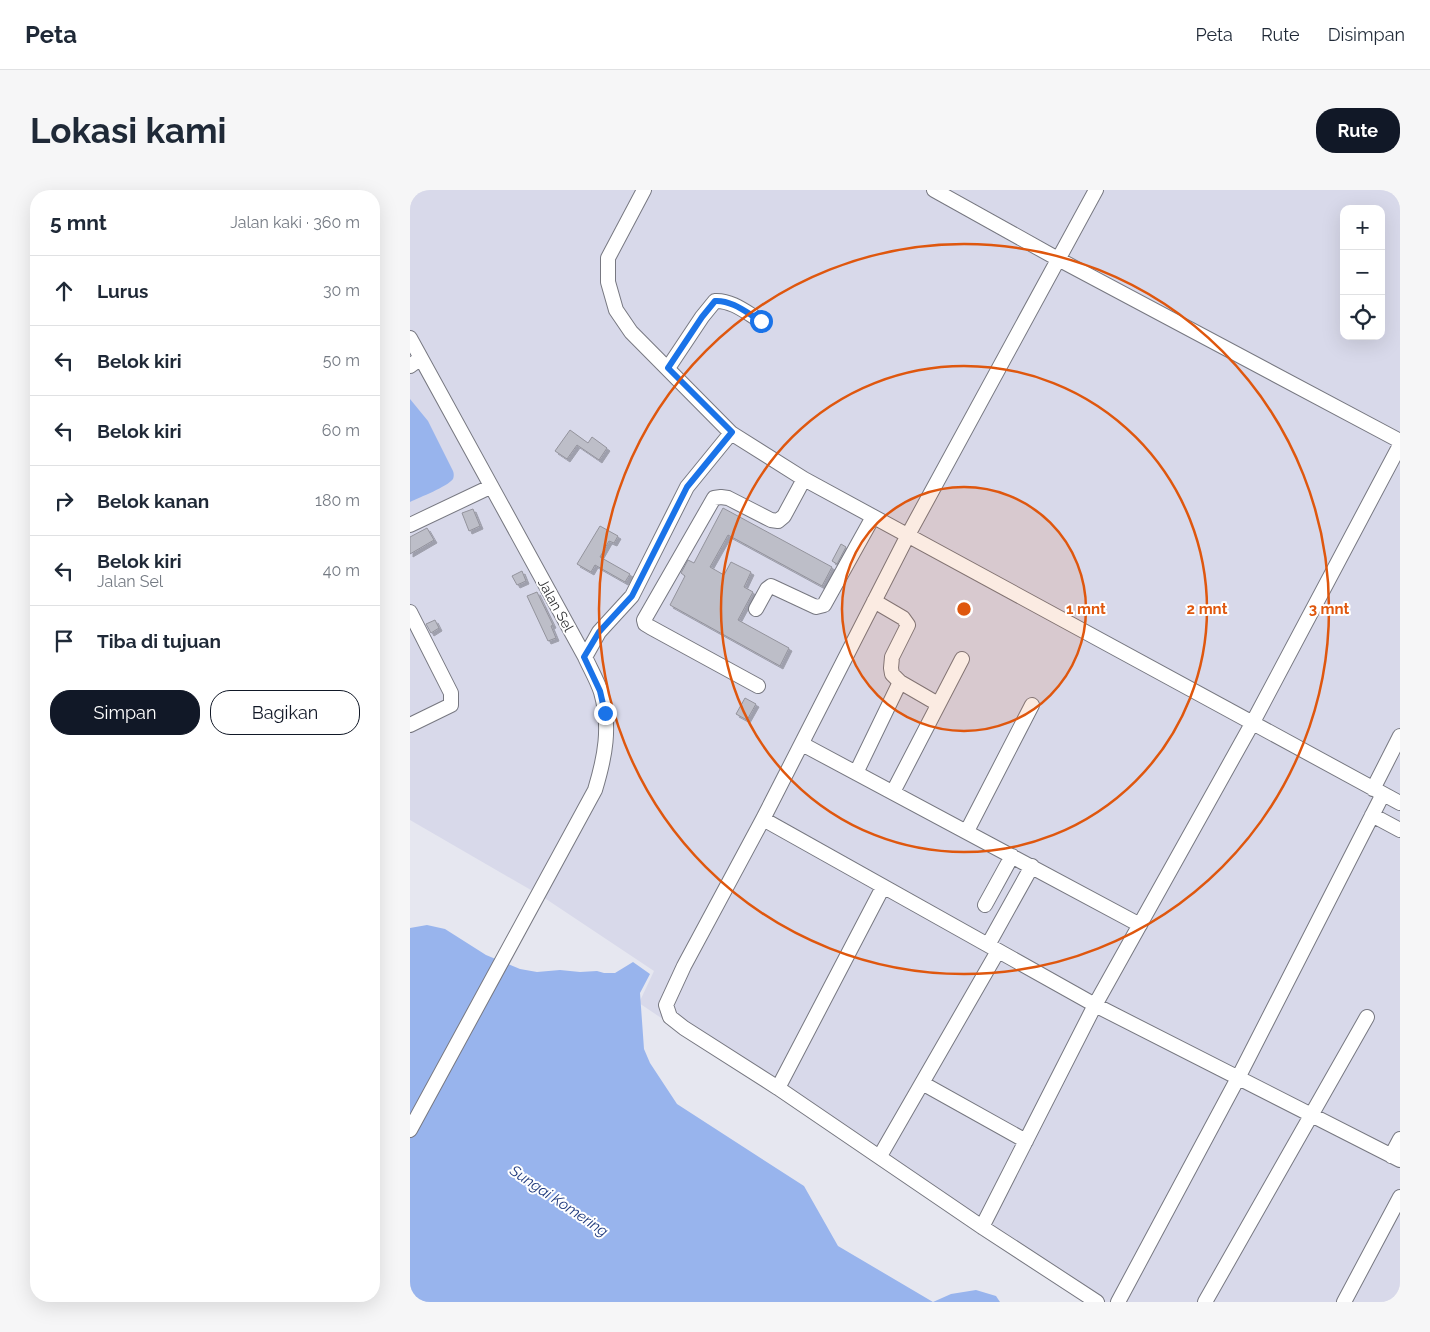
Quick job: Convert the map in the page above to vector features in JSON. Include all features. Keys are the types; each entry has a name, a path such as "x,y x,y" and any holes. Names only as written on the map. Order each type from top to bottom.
{"street":[{"path":"644,190 608,258 608,282 616,310 631,332 732,432 804,479 1400,803"},
{"path":"934,190 1058,259 1400,441"},
{"path":"1096,190 908,535 802,744 684,966 666,1005 670,1017 684,1028 778,1088 982,1227 1097,1302"},
{"path":"668,368 715,301 723,300 761,321"},
{"name":"Jalan Sel","path":"410,338 415,362 490,487 584,657 600,691 605,713 607,738 603,765 595,790 410,1130"},
{"path":"584,657 599,632 632,596 687,487 732,432"},
{"path":"982,1227 1095,1005 1253,722 1400,446"},
{"path":"758,686 645,624 644,620 714,498 728,498 772,520 778,521 784,516 804,479"},
{"path":"410,525 490,487"},
{"path":"756,609 767,589 771,586 816,607 824,605 873,517"},
{"path":"632,596 652,605"},
{"path":"874,601 903,618 908,625 891,663 892,674 900,682 938,704"},
{"path":"410,612 452,698 450,705 410,725"},
{"path":"572,633 599,632"},
{"path":"893,792 962,659"},
{"path":"856,773 900,682"},
{"path":"967,831 1032,705"},
{"path":"1118,1302 1238,1078 1372,815 1378,791 1400,736"},
{"path":"802,744 1140,925"},
{"path":"1372,815 1400,830"},
{"path":"763,819 1095,1005 1396,1158 1400,1139"},
{"path":"985,905 1012,856"},
{"path":"880,1156 922,1083 993,948 1032,866"},
{"path":"778,1088 883,886"},
{"path":"1205,1302 1367,1017"},
{"path":"922,1083 1026,1141"},
{"path":"1344,1302 1400,1197"}],"shaded area":[{"path":"410,190 1400,190 1400,1302 1083,1302 639,1003 654,971 543,897 410,820"}],"water":[{"path":"410,399 428,421 454,475 450,482 410,502"},
{"name":"Sungai Komering","path":"427,925 445,929 486,955 520,969 537,972 560,970 615,973 633,962 650,974 640,993 644,1049 650,1063 677,1104 804,1186 838,1246 933,1302 416,1302 410,1298 410,928"},
{"path":"976,1290 996,1296 1000,1302 933,1302 951,1294"}],"building":[{"path":"570,430 588,443 592,437 607,448 599,460 577,445 567,459 555,451"},
{"path":"723,508 832,567 822,586 728,535 710,567 724,575 731,562 751,572 744,587 753,592 738,620 789,648 780,666 670,605 685,576 681,573 688,560 694,563"},
{"path":"473,509 480,526 469,531 462,513"},
{"path":"600,526 618,536 614,543 609,541 600,557 630,574 625,582 595,565 591,572 577,564"},
{"path":"427,528 434,540 410,554 410,537"},
{"path":"841,544 846,547 837,564 832,561"},
{"path":"522,571 526,581 517,585 512,576"},
{"path":"537,592 553,625 551,626 556,638 548,641 527,596"},
{"path":"435,620 439,628 431,633 426,624"},
{"path":"745,698 756,704 747,720 736,714"}],"route":[{"path":"605,713 600,691 584,657 599,632 632,596 687,487 732,432 668,368 715,301 723,300 761,321"}]}
